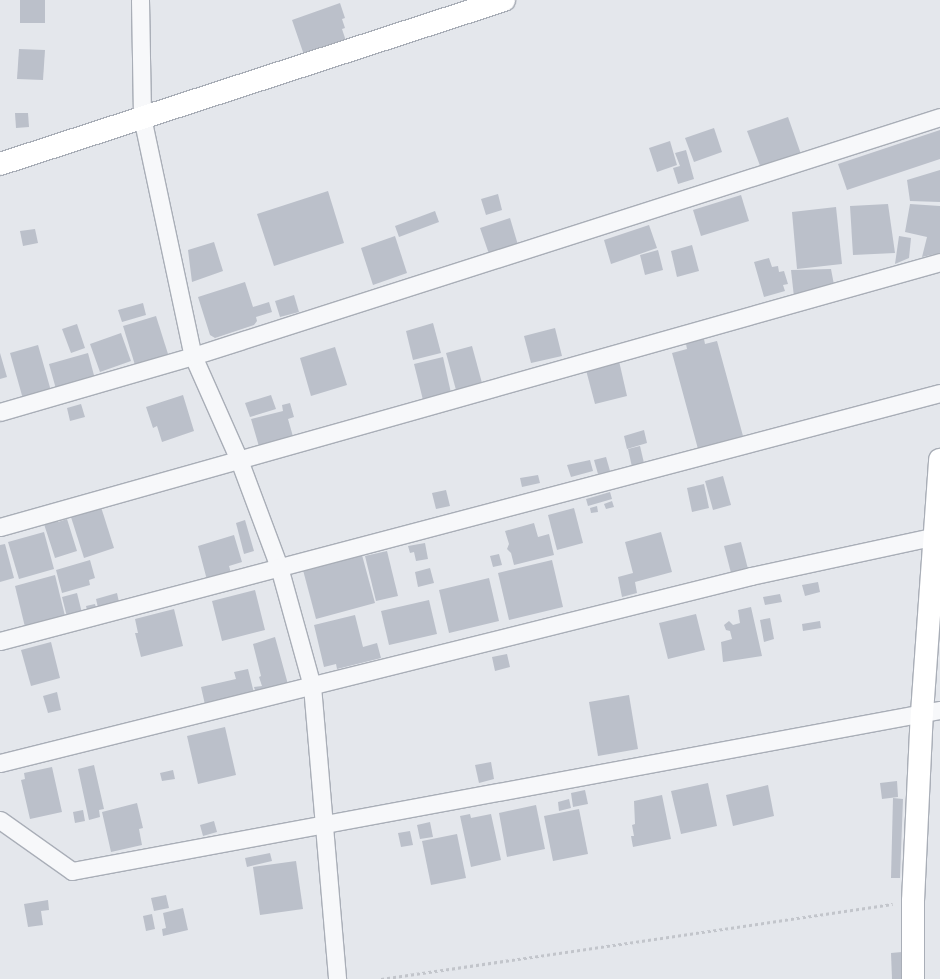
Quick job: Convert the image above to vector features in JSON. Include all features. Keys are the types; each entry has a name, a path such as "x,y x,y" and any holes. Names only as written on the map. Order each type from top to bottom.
{"street":[{"path":"140,0 142,117 192,356 239,460 279,568 312,686 336,979"},
{"path":"0,164 504,0"},
{"path":"0,412 192,356 940,117"},
{"path":"0,527 940,262"},
{"path":"0,641 940,393"},
{"path":"913,979 913,901 931,711 940,460"},
{"path":"0,763 751,576 937,536"},
{"path":"0,820 72,871 931,711"}],"path":[{"path":"382,979 913,901"}],"building":[{"path":"20,0 45,0 45,23 20,23"},
{"path":"340,3 345,18 342,19 345,28 342,29 346,41 304,55 292,20"},
{"path":"19,49 45,50 43,80 17,79"},
{"path":"15,113 28,113 29,127 16,128"},
{"path":"788,117 802,157 762,171 747,131"},
{"path":"714,128 722,152 694,162 685,138"},
{"path":"940,130 940,159 847,190 838,164"},
{"path":"670,141 677,165 657,172 649,148"},
{"path":"686,150 694,179 678,184 673,168 680,166 675,153"},
{"path":"940,170 940,202 910,201 907,180"},
{"path":"328,191 344,243 274,266 257,214"},
{"path":"498,194 502,210 486,215 481,199"},
{"path":"741,195 749,221 701,236 693,210"},
{"path":"888,204 895,253 853,255 850,206"},
{"path":"910,204 940,206 940,253 922,257 927,237 905,232"},
{"path":"836,207 842,264 797,269 792,212"},
{"path":"435,211 439,222 399,237 395,226"},
{"path":"510,218 518,245 489,254 480,228"},
{"path":"649,225 657,248 611,264 604,240"},
{"path":"35,229 38,243 23,246 20,231"},
{"path":"395,236 407,273 373,285 361,248"},
{"path":"899,236 911,238 909,258 895,264"},
{"path":"214,242 223,271 192,282 188,250"},
{"path":"692,245 699,271 677,277 671,251"},
{"path":"658,250 663,270 645,275 640,255"},
{"path":"769,258 772,267 778,266 779,272 784,271 788,284 783,285 785,291 764,297 754,262"},
{"path":"831,269 834,285 794,297 791,270"},
{"path":"245,282 253,307 269,302 272,312 256,317 257,321 254,325 215,338 210,335 198,297"},
{"path":"294,295 299,312 280,317 275,301"},
{"path":"143,303 146,315 122,322 118,310"},
{"path":"156,316 168,354 135,365 123,326"},
{"path":"433,323 441,353 413,360 406,331"},
{"path":"77,324 85,348 71,353 62,329"},
{"path":"555,328 562,356 531,363 524,336"},
{"path":"121,333 131,361 100,372 90,344"},
{"path":"704,339 705,344 717,341 743,436 698,449 672,353 687,349 686,344"},
{"path":"38,345 51,391 23,399 10,353"},
{"path":"472,346 482,383 456,390 446,353"},
{"path":"335,347 347,385 311,396 300,358"},
{"path":"0,353 7,377 0,379"},
{"path":"88,353 95,379 56,389 49,364"},
{"path":"443,357 451,393 423,400 414,364"},
{"path":"619,361 627,396 595,404 586,370"},
{"path":"183,395 194,431 162,442 157,426 153,428 146,407"},
{"path":"271,395 276,409 250,417 245,403"},
{"path":"290,403 294,417 288,419 294,440 260,450 251,419 283,411 282,405"},
{"path":"81,404 85,417 70,421 67,408"},
{"path":"644,430 647,443 627,449 624,436"},
{"path":"640,446 644,463 632,467 628,449"},
{"path":"606,457 610,471 598,474 594,460"},
{"path":"590,460 593,471 571,477 567,465"},
{"path":"538,475 540,483 522,487 520,478"},
{"path":"723,476 731,505 713,510 705,481"},
{"path":"704,484 709,508 692,512 687,488"},
{"path":"446,490 450,506 436,509 432,493"},
{"path":"610,492 612,499 588,506 586,499"},
{"path":"612,501 614,507 606,509 604,504"},
{"path":"597,506 598,512 591,513 590,508"},
{"path":"101,507 114,548 84,558 71,517"},
{"path":"574,508 583,543 557,550 548,515"},
{"path":"56,517 58,522 67,519 77,551 55,558 43,521"},
{"path":"245,520 254,551 244,554 236,523"},
{"path":"534,523 538,537 549,534 554,555 514,565 511,553 507,549 509,544 505,531"},
{"path":"44,532 54,569 19,579 8,542"},
{"path":"661,532 672,572 635,582 637,593 622,597 618,577 633,573 625,542"},
{"path":"234,535 242,562 229,566 231,573 207,580 198,546"},
{"path":"741,542 748,569 731,573 724,546"},
{"path":"425,543 428,559 416,561 414,552 410,553 408,546"},
{"path":"5,544 14,578 0,582 0,545"},
{"path":"387,551 398,596 376,601 365,556"},
{"path":"499,554 502,565 493,567 490,556"},
{"path":"362,555 375,603 316,619 303,570"},
{"path":"90,560 95,578 89,580 90,585 62,593 56,570"},
{"path":"552,560 563,607 509,620 498,573"},
{"path":"430,568 434,583 418,587 415,572"},
{"path":"55,575 65,616 25,627 15,586"},
{"path":"489,578 499,621 449,633 439,590"},
{"path":"818,582 820,592 805,596 802,585"},
{"path":"255,590 265,630 222,641 212,601"},
{"path":"77,593 82,613 67,617 62,597"},
{"path":"117,593 120,607 99,612 96,599"},
{"path":"780,594 782,602 765,605 763,597"},
{"path":"429,600 437,634 389,645 381,611"},
{"path":"95,604 97,612 88,614 86,606"},
{"path":"751,607 762,656 723,662 721,642 732,639 730,631 726,630 724,625 729,621 733,625 740,623 738,610"},
{"path":"174,609 183,646 141,657 135,633 138,633 135,619"},
{"path":"696,614 705,650 668,659 659,623"},
{"path":"355,615 363,647 377,643 381,658 337,669 336,664 324,667 314,625"},
{"path":"770,618 774,639 764,642 760,620"},
{"path":"820,621 821,628 803,631 802,624"},
{"path":"275,637 289,688 257,697 254,687 262,686 253,644"},
{"path":"51,642 60,678 31,686 21,650"},
{"path":"507,654 510,667 495,671 492,657"},
{"path":"248,669 255,697 206,709 201,687 236,679 234,672"},
{"path":"57,692 61,710 48,713 43,696"},
{"path":"629,695 638,749 598,756 589,702"},
{"path":"225,727 236,775 198,784 187,736"},
{"path":"491,762 494,779 479,783 475,765"},
{"path":"94,765 104,809 99,810 100,817 89,820 78,769"},
{"path":"52,767 62,812 30,819 21,780 25,779 24,773"},
{"path":"173,770 175,779 162,781 160,773"},
{"path":"897,781 898,797 882,799 880,783"},
{"path":"708,783 717,826 681,834 671,791"},
{"path":"768,785 774,816 733,826 726,795"},
{"path":"585,790 588,804 573,807 571,793"},
{"path":"662,795 671,839 633,847 631,836 634,836 632,825 635,824 634,801"},
{"path":"893,798 903,799 900,878 891,878"},
{"path":"569,799 571,808 559,811 558,802"},
{"path":"137,803 143,828 139,829 142,845 111,852 102,812"},
{"path":"536,805 545,849 507,857 499,813"},
{"path":"579,809 588,854 553,861 544,816"},
{"path":"83,810 85,821 75,823 73,812"},
{"path":"470,814 471,818 491,814 501,860 471,867 460,816"},
{"path":"214,821 217,832 203,836 200,825"},
{"path":"430,822 433,837 420,839 417,825"},
{"path":"410,831 413,845 401,847 398,833"},
{"path":"457,834 466,878 431,885 422,841"},
{"path":"270,853 272,861 247,867 245,858"},
{"path":"296,861 303,909 260,915 253,867"},
{"path":"166,895 169,908 154,911 151,898"},
{"path":"48,900 49,910 41,911 43,925 28,927 24,904"},
{"path":"183,908 188,930 163,936 162,929 166,928 163,913"},
{"path":"152,914 155,929 146,931 143,916"},
{"path":"902,952 902,979 892,979 891,953"}]}
